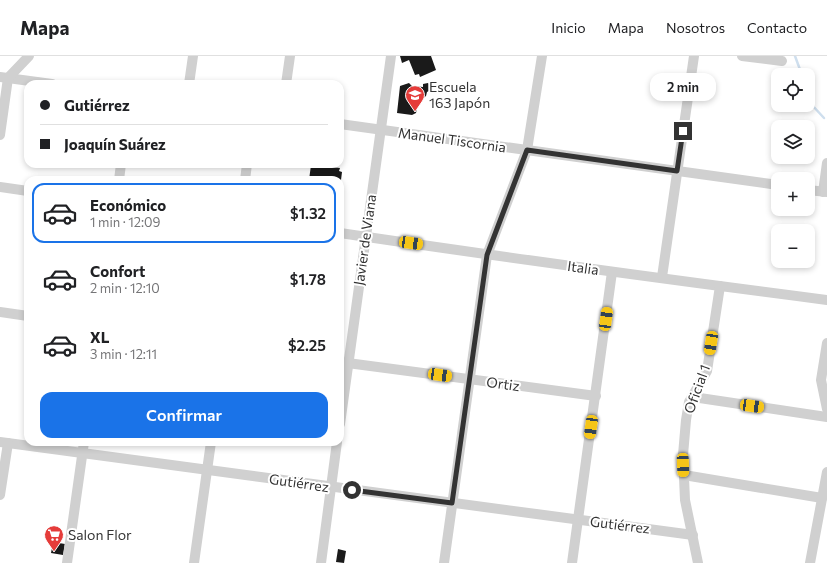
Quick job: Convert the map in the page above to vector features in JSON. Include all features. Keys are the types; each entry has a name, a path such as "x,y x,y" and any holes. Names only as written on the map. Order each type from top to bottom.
{"street":[{"path":"0,135 4,77 29,56"},
{"path":"190,80 193,56"},
{"path":"287,80 290,56"},
{"name":"Javier de Viana","path":"344,362 365,237 391,56"},
{"path":"444,563 487,255 527,150 542,56"},
{"path":"662,278 694,56"},
{"path":"742,56 782,61"},
{"path":"4,77 25,80"},
{"name":"Manuel Tiscornia","path":"344,125 771,184"},
{"path":"815,191 825,192 827,163"},
{"path":"0,187 24,190"},
{"name":"Italia","path":"344,234 487,255 827,300"},
{"path":"572,563 612,272"},
{"name":"Oficial 1","path":"698,563 685,500 683,456 686,420 690,402 706,371 720,286"},
{"path":"0,312 24,315"},
{"path":"827,343 821,380 827,409"},
{"name":"Ortiz","path":"344,362 596,396"},
{"path":"693,397 827,417"},
{"path":"0,495 4,442"},
{"name":"Gutiérrez","path":"4,442 24,445"},
{"name":"Gutiérrez","path":"32,446 692,535"},
{"path":"67,563 83,446"},
{"path":"194,563 210,446"},
{"path":"321,563 336,446"},
{"path":"810,563 827,472"},
{"path":"684,475 822,498"}],"building":[{"path":"400,56 431,56 436,70 420,77 419,74 415,75 409,60 402,63"},
{"path":"409,83 412,86 423,87 423,84 428,83 432,86 431,90 427,92 426,96 422,99 417,96 418,91 415,90 413,105 417,108 416,113 412,115 397,113 400,86"},
{"path":"311,168 340,168 339,171 342,172 342,176 310,176"},
{"path":"53,542 65,544 63,555 51,553"},
{"path":"338,549 346,551 344,563 336,562"}],"waterway":[{"path":"795,56 799,68"},
{"path":"815,108 824,118"}],"place":[{"name":"Escuela 163 Japón","path":"415,112"},
{"name":"Salon Flor","path":"54,552"}],"route":[{"path":"352,490 452,503 487,255 527,150 677,171 683,131"}]}
